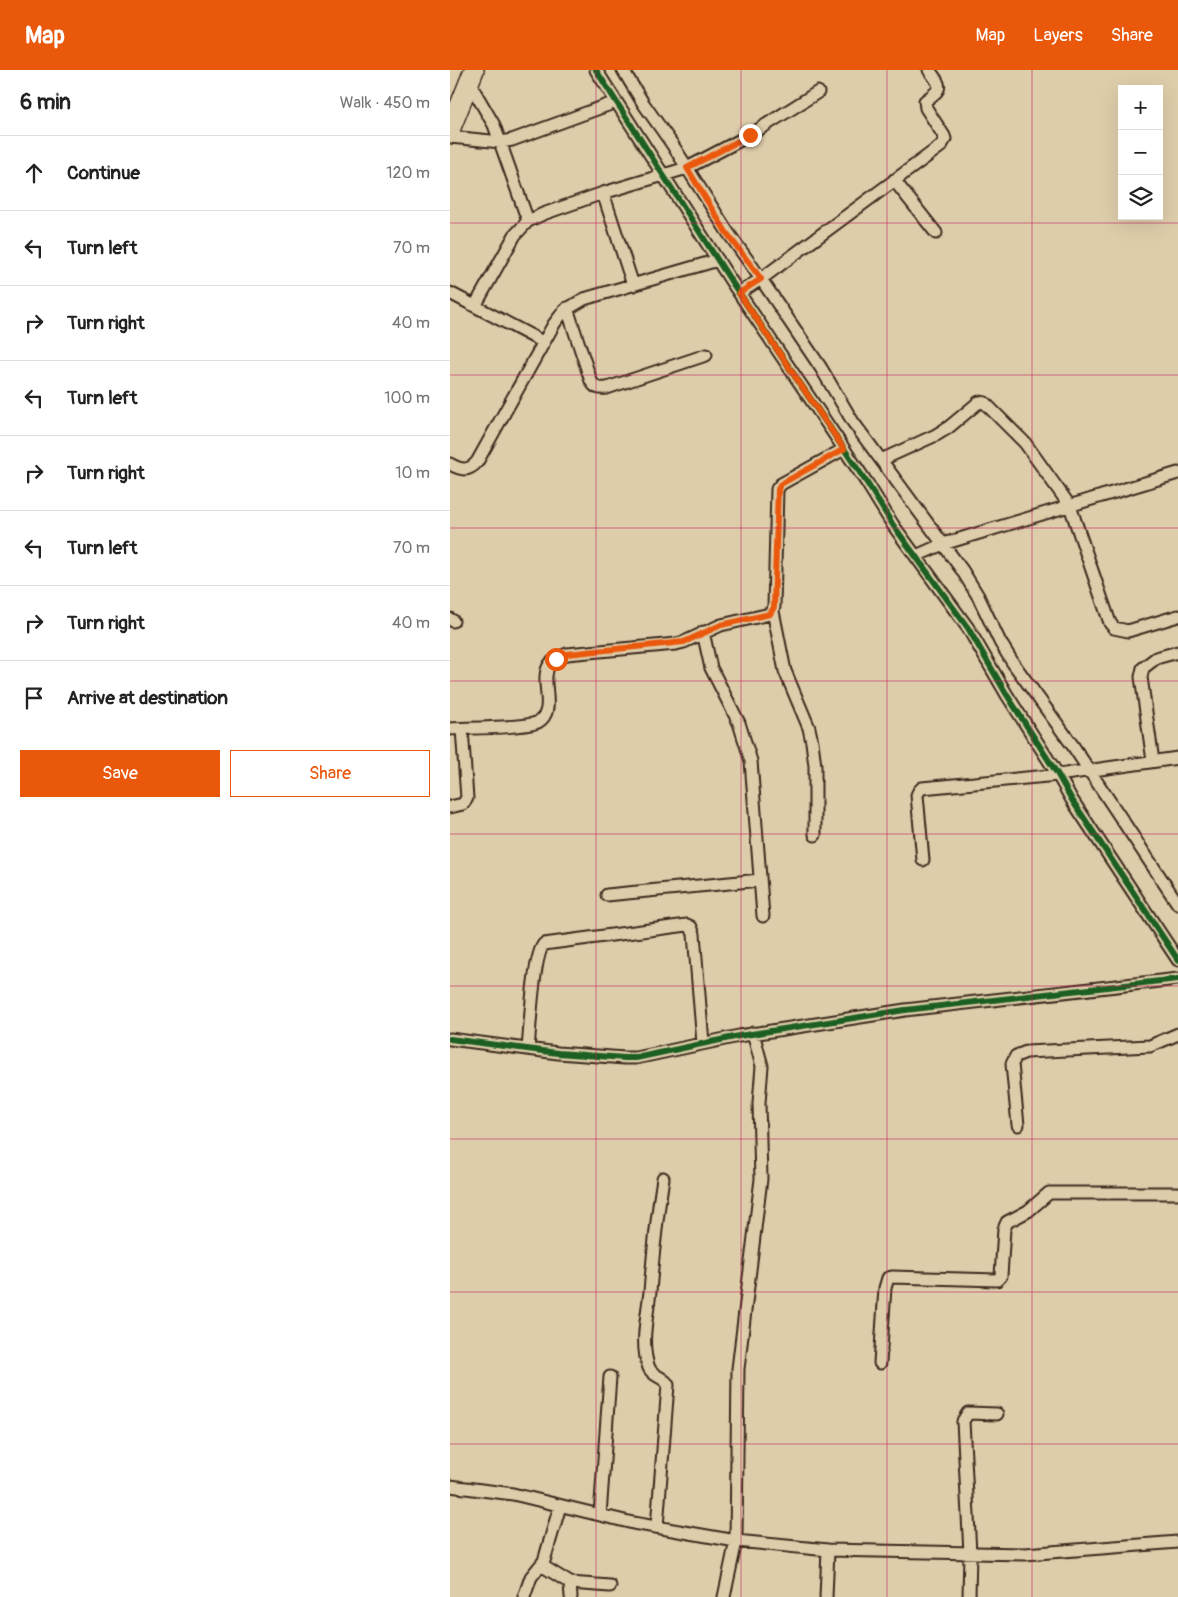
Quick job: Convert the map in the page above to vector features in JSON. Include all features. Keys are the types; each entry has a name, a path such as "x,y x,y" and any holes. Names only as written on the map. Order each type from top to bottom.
{"main road":[{"path":"450,130 471,76"}],"street":[{"path":"596,70 616,102 726,232 751,285 844,449 868,483 893,525 930,549 978,596 1000,642 1013,663 1073,746 1079,772 1178,904"},
{"path":"623,70 718,260 751,285 821,368 853,422 881,460 930,549 968,628 1007,695 1072,800 1178,960"},
{"path":"751,285 941,146 945,139 926,108 925,101 937,92 940,86 929,70"},
{"path":"471,76 501,142 528,221"},
{"path":"475,306 515,235 528,221 543,214 603,194 675,172 750,135 818,92"},
{"path":"450,137 501,142 524,137 616,102"},
{"path":"894,180 936,232"},
{"path":"603,194 633,285"},
{"path":"450,464 460,470 467,470 477,462 543,342 567,308 584,299 718,260"},
{"path":"450,293 543,342"},
{"path":"567,308 591,381 599,389 706,355"},
{"path":"881,460 936,435 949,427 979,402 982,402 1025,443 1070,506 1110,623 1114,628 1128,631 1178,616"},
{"path":"816,835 815,766 812,742 806,721 785,671 773,611 778,489 781,484 844,449"},
{"path":"930,549 1178,473"},
{"path":"450,729 526,725 538,722 548,709 546,674 550,665 556,659 567,654 676,644 721,625 767,616 773,611"},
{"path":"703,632 711,668 739,723 750,761 763,916"},
{"path":"1153,761 1141,677 1143,668 1156,658 1178,652"},
{"path":"450,807 463,804 467,798 462,729"},
{"path":"923,860 917,795 922,788 1058,775 1178,758"},
{"path":"607,895 760,880"},
{"path":"528,1049 534,986 540,952 544,944 687,925 693,930 694,934 703,1044"},
{"path":"450,1039 528,1049 625,1058 648,1056 753,1034 905,1010 1178,979"},
{"path":"724,1597 736,1541 738,1369 761,1169 759,1103 762,1066 753,1034"},
{"path":"1018,1125 1012,1064 1016,1056 1026,1052 1150,1046 1178,1034"},
{"path":"658,1527 668,1385 650,1370 644,1346 657,1215 663,1178"},
{"path":"880,1363 885,1288 888,1278 998,1280 1001,1276 1005,1224 1009,1220 1028,1211 1049,1193 1178,1193"},
{"path":"600,1515 610,1377"},
{"path":"969,1597 970,1553 963,1421 968,1413 997,1414"},
{"path":"450,1486 513,1494 600,1515 736,1541 828,1550 1025,1554 1178,1542"},
{"path":"524,1597 531,1578 544,1561 560,1506"},
{"path":"826,1597 828,1550"},
{"path":"541,1565 570,1583 610,1586"},
{"path":"570,1583 571,1597"}],"cycle path":[{"path":"596,70 731,281 867,483 893,525 968,628 1072,800 1178,960"},
{"path":"450,1039 558,1053 636,1058 739,1036 905,1010 1178,979"}],"route":[{"path":"556,659 567,654 676,644 721,625 770,614 774,607 776,495 778,489 781,484 844,449 739,293 761,279 726,232 687,168 750,135"}]}
